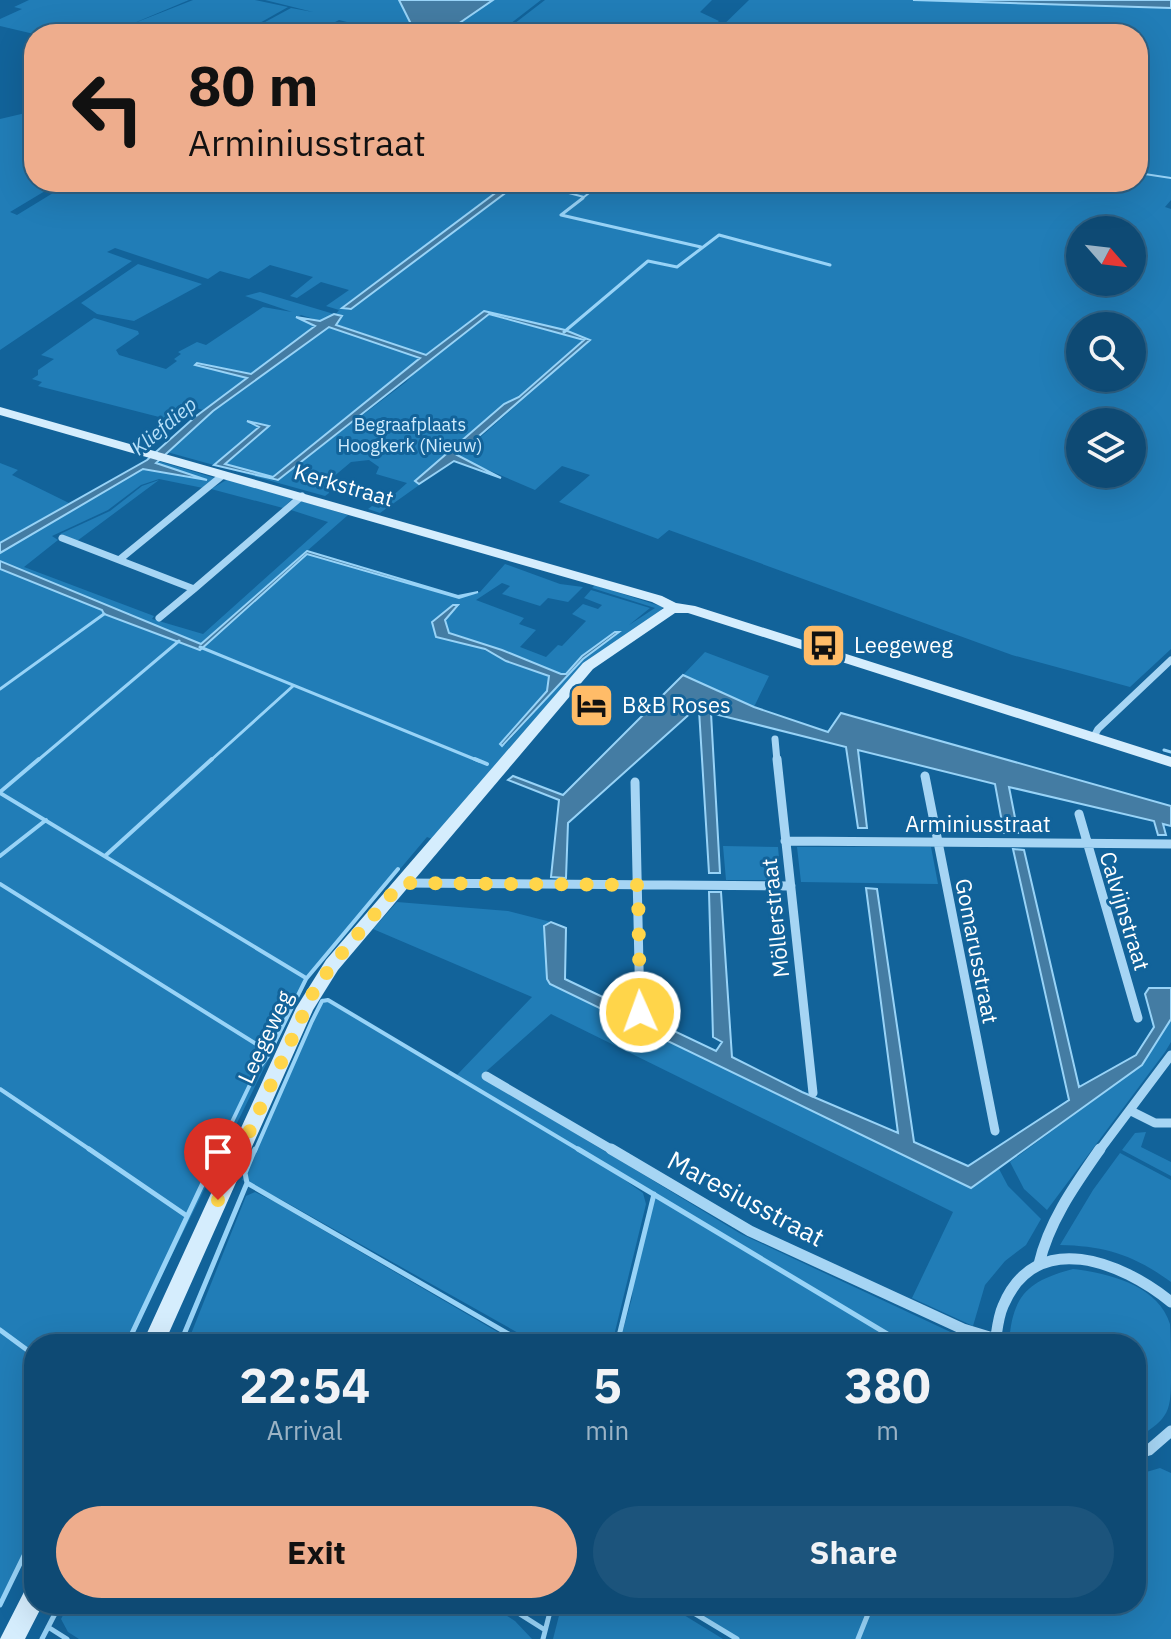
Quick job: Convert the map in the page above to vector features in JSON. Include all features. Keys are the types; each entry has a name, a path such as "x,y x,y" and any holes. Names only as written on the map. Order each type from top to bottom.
{"main road":[{"name":"Kerkstraat","path":"0,411 657,599 674,608"},
{"path":"674,608 690,609 1171,762"},
{"name":"Leegeweg","path":"158,1334 309,1000 332,965 588,666 674,608"},
{"path":"12,1639 25,1614"}],"street":[{"path":"119,560 223,475"},
{"path":"159,618 302,496"},
{"path":"62,538 194,589"},
{"path":"1093,738 1098,729 1171,660"},
{"name":"Möllerstraat","path":"775,739 813,1093"},
{"name":"Gomarusstraat","path":"925,776 995,1131"},
{"path":"635,782 640,1012"},
{"name":"Calvijnstraat","path":"1079,814 1138,1018"},
{"name":"Arminiusstraat","path":"785,841 1171,844"},
{"path":"401,883 791,886"},
{"name":"Maresiusstraat","path":"998,1334 1007,1297 1021,1278 1039,1264 1040,1252 1067,1198 1171,1055"},
{"name":"Maresiusstraat","path":"486,1076 750,1231 976,1334"},
{"path":"1131,1111 1155,1123 1171,1123"},
{"path":"1039,1264 1075,1259 1103,1263 1148,1282 1171,1302"},
{"path":"1146,1451 1171,1431"}],"green space":[{"path":"29,0 189,0 132,24 24,24 24,32 0,26 0,19 22,9 14,7"},
{"path":"193,0 255,0 288,7 258,24 132,24"},
{"path":"265,0 541,0 510,24 355,24 339,20 331,24 261,24 291,8 313,12"},
{"path":"545,0 712,0 700,12 719,21 715,24 514,24"},
{"path":"749,0 913,0 1171,8 1171,200 1165,207 1171,209 1171,649 1130,687 1012,655 669,530 658,539 559,502 590,475 562,466 535,490 458,457 590,340 565,330 484,311 426,355 336,324 341,316 336,314 339,310 326,306 349,290 321,282 297,298 290,296 313,277 270,265 249,279 220,271 208,279 115,248 107,252 132,261 0,350 0,119 24,113 24,192 43,192 10,212 17,215 55,192 497,192 342,307 349,310 507,192 1148,192 1148,24 724,24"},
{"path":"138,264 202,284 134,321 97,314 81,303"},
{"path":"260,292 334,314 320,321 301,315 297,317 315,326 249,375 196,365 247,378 203,410 181,404 163,418 38,386 42,382 32,379 38,375 38,370 54,359 41,355 94,318 138,331 139,334 116,350 119,355 166,369 177,361 174,359 181,354 178,352 197,342 206,345 263,307 292,312 245,296"},
{"name":"Begraafplaats Hoogkerk (Nieuw)","path":"486,314 584,340 519,397 504,404 419,484 422,483 380,513 368,509 372,506 379,508 407,483 376,474 379,467 369,460 351,462 326,483 329,493 325,496 167,452 213,411 329,327 421,358 273,477 224,464 268,427 253,421 249,424 260,427 215,464 276,481 406,382 423,364"},
{"path":"158,461 215,478 203,488 159,479 141,485 108,510 52,536 58,540 24,567 154,616 152,619 203,634 328,522 291,510 301,501 348,515 201,644 0,561 0,553 143,469 156,470"},
{"path":"0,463 18,470 12,475 69,503 0,543"},
{"path":"228,479 292,499 283,508 211,489"},
{"path":"159,480 77,541 60,534 110,511 142,486"},
{"path":"307,554 459,598 480,592 505,564 560,584 583,587 568,602 548,598 540,606 502,594 510,586 502,583 476,600 524,618 519,624 536,630 520,647 546,657 558,645 562,646 586,621 572,614 583,604 598,609 602,605 584,598 591,590 650,608 629,625 655,608 592,588 595,585 663,607 584,664 432,839 427,837 309,977 133,1334 24,1334 24,1555 0,1605 0,569 103,610 104,614 200,650","holes":["453,605 459,606 445,620 449,633 561,674 565,674 582,656 615,632 619,633 583,659 505,745 500,744 547,691 549,676 465,641 438,638 434,620"]},
{"path":"705,652 769,676 754,707 683,675"},
{"path":"723,846 778,847 781,880 726,880"},
{"path":"797,847 931,847 938,884 801,882"},
{"path":"397,902 508,911 551,922 544,926 547,979 550,984 971,1187 999,1169 1008,1186 1041,1219 1026,1245 1005,1261 985,1285 973,1326 912,1298 953,1212 551,1014 481,1076 741,1234 955,1334 622,1334 632,1298 634,1267 653,1195 605,1166 643,1193 646,1204 614,1334 520,1334 242,1180 322,998 456,1076 532,997 373,929"},
{"path":"1171,1019 1171,1042 1165,1052 1047,1210 1024,1189 1010,1162 1142,1065"},
{"path":"1146,1132 1141,1147 1171,1162 1171,1176 1122,1150 1135,1133"},
{"path":"1120,1153 1171,1180 1171,1282 1144,1265 1118,1254 1091,1247 1060,1245 1093,1190"},
{"path":"255,1192 275,1202 501,1334 191,1334 246,1196"},
{"path":"1073,1269 1116,1278 1143,1291 1164,1311 1170,1324 1169,1405 1162,1419 1146,1432 1146,1334 1010,1334 1014,1313 1025,1293 1057,1274"},
{"path":"1160,1468 1171,1473 1171,1639 732,1639 692,1614 1146,1614 1146,1472"},
{"path":"64,1614 504,1614 532,1639 79,1639 68,1632 61,1619"},
{"path":"559,1614 682,1614 723,1639 553,1639"}],"shaded area":[{"path":"399,0 493,0 458,24 411,24"},
{"path":"913,0 1171,0 1171,8"},
{"path":"497,192 507,192 351,309 342,308"},
{"path":"484,311 565,330 590,340 457,455 501,478 454,461 419,484 415,481 584,340 489,314 278,480 214,465 259,427 247,421 269,426 225,464 273,477 420,358 329,327 213,411 156,463 207,480 143,469 0,553 0,543 147,460 195,417 247,378 195,365 197,363 251,374 315,326 296,317 320,321 334,314 342,316 336,325 426,355"},
{"path":"307,551 458,596 478,592 459,598 307,554 200,650 104,614 102,610 0,569 0,561 201,644"},
{"path":"453,605 458,605 445,620 449,633 561,674 566,674 582,656 619,632 583,659 502,746 500,744 547,691 549,676 506,661 485,649 436,637 432,622"},
{"path":"683,675 754,707 828,732 841,713 1171,806 1171,826 1163,824 1166,835 1158,835 1154,821 1009,787 1018,833 1004,833 995,784 858,750 867,828 858,828 846,747 711,713 720,873 709,873 699,710 694,710 568,823 566,878 551,877 559,800 508,780 513,776 563,795"},
{"path":"1013,849 1024,850 1079,1087 1136,1055 1154,1027 1145,994 1149,988 1171,988 1171,1019 1142,1065 971,1188 550,984 547,979 544,926 551,922 566,928 565,979 716,1051 722,1042 713,1037 709,892 721,892 732,1057 802,1092 898,1133 866,888 877,889 914,1142 968,1166 1069,1100"}],"waterway":[{"name":"Kliefdiep","path":"1148,175 1171,178"},
{"path":"565,192 584,197"},
{"path":"584,197 590,192"},
{"path":"580,200 584,197"},
{"path":"583,198 561,215 701,247"},
{"path":"564,332 648,261 677,267 719,235 830,265"},
{"path":"0,689 104,614"},
{"path":"37,761 179,641"},
{"path":"200,647 479,761"},
{"path":"210,761 293,686"},
{"path":"1164,750 1171,752"},
{"path":"0,792 39,759"},
{"path":"105,856 212,759"},
{"path":"475,759 487,764"},
{"path":"0,793 45,820"},
{"path":"0,856 45,820"},
{"path":"45,820 306,978"},
{"path":"218,1151 306,979 398,869"},
{"path":"0,884 269,1052"},
{"path":"255,1151 312,1021 322,1001 328,1000 581,1151"},
{"path":"0,1089 92,1151"},
{"path":"89,1149 187,1216"},
{"path":"132,1334 219,1149"},
{"path":"247,1183 245,1173 255,1149"},
{"path":"578,1149 654,1194"},
{"path":"184,1334 247,1183"},
{"path":"247,1183 509,1334"},
{"path":"619,1334 654,1194"},
{"path":"654,1194 887,1334"},
{"path":"0,1330 24,1348"},
{"path":"0,1605 24,1556"},
{"path":"48,1627 55,1614"},
{"path":"520,1614 545,1630"},
{"path":"543,1639 549,1614"},
{"path":"696,1614 737,1639"},
{"path":"858,1639 868,1614"},
{"path":"42,1639 48,1627"},
{"path":"48,1627 67,1639"}],"place":[{"name":"Leegeweg","path":"823,645"},
{"name":"B&B Roses","path":"591,705"}],"route":[{"path":"218,1200 313,993 332,965 401,883 638,885 640,1012"}]}
